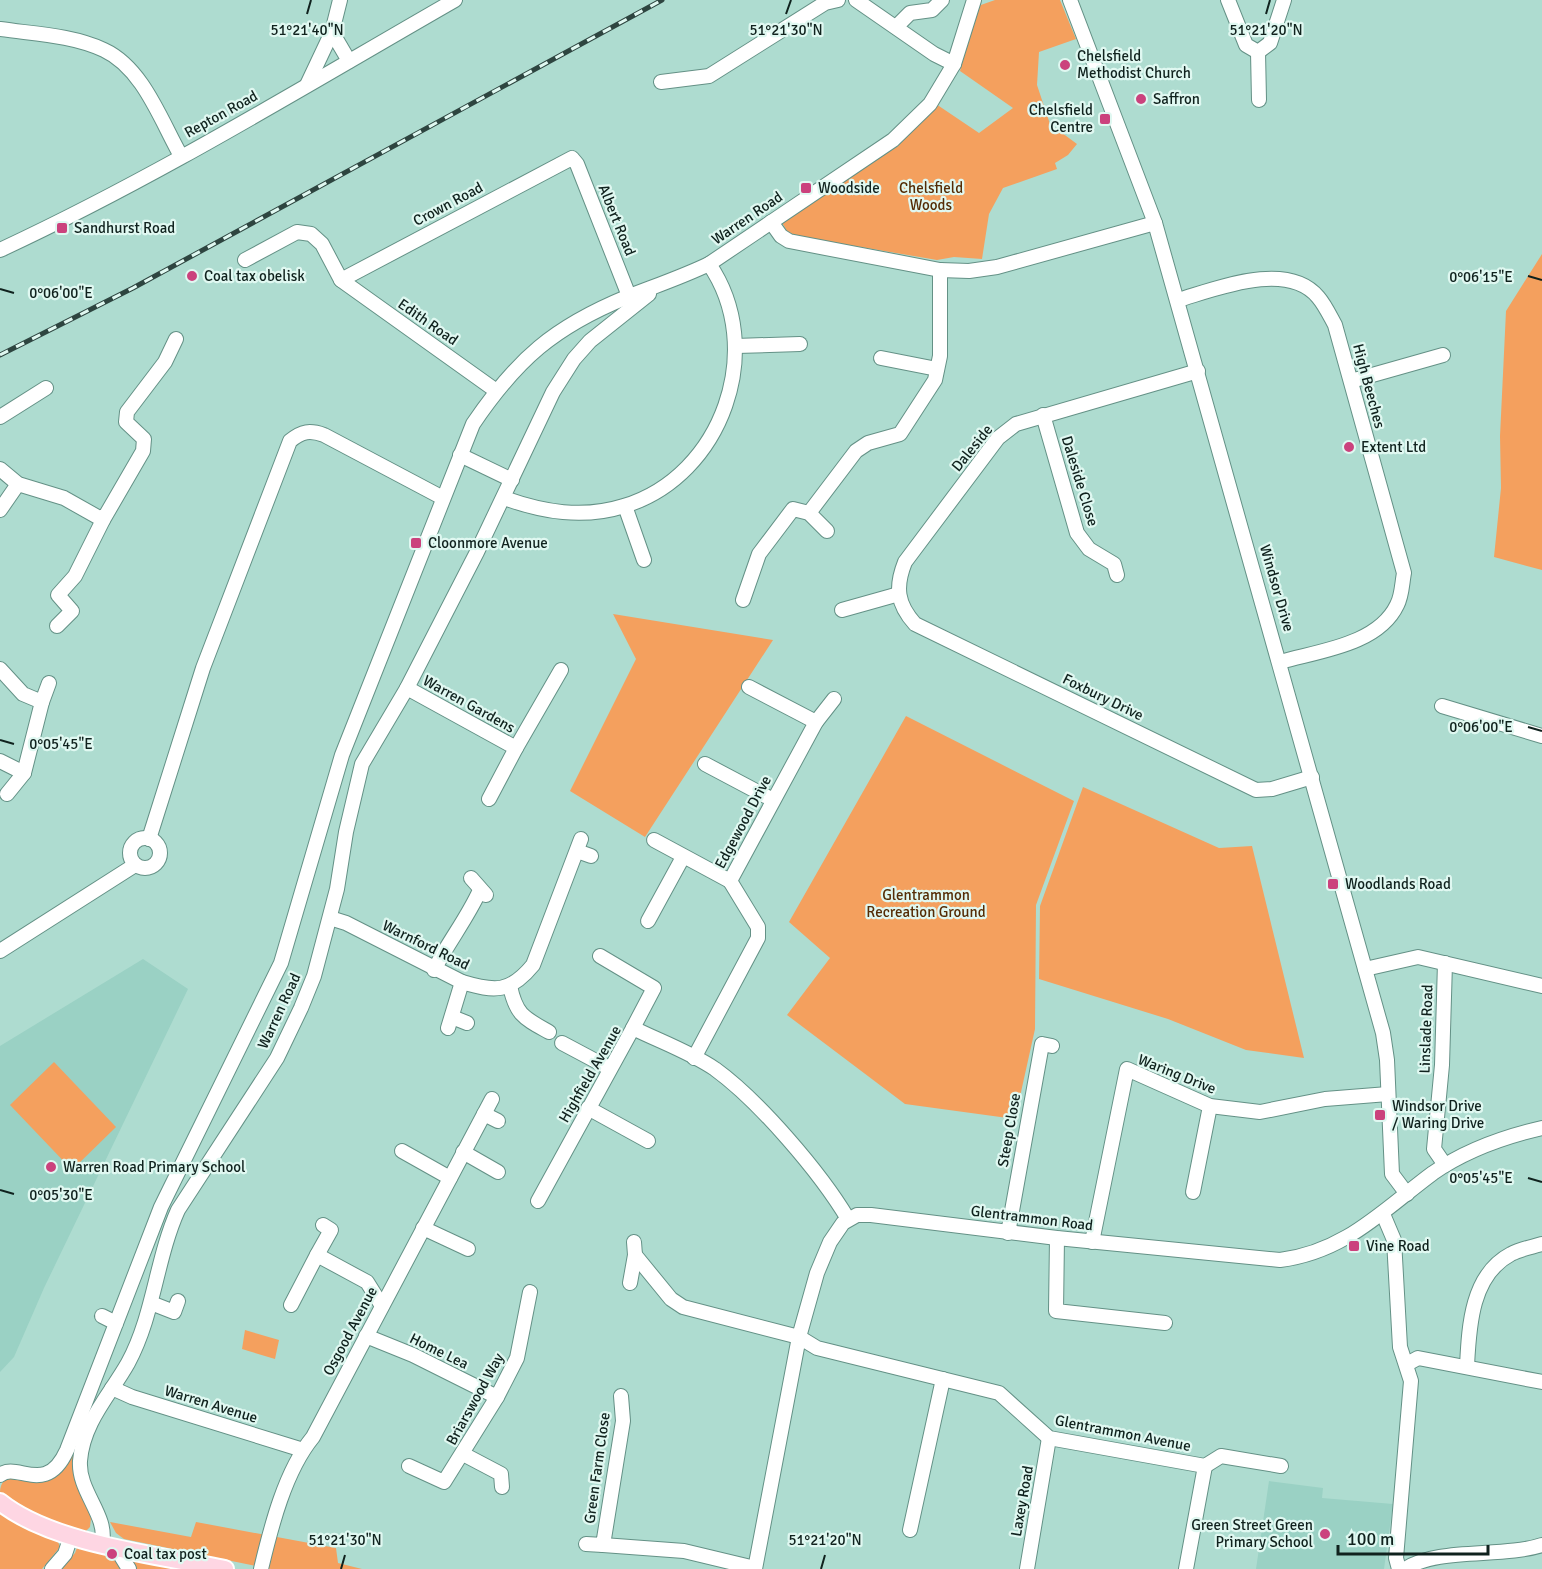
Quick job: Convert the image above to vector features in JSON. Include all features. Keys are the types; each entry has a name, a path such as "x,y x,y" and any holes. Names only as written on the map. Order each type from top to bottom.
{"main road":[{"path":"0,1502 33,1524 71,1536 225,1569"}],"street":[{"path":"307,85 333,32 340,0"},
{"name":"Repton Road","path":"0,250 54,225 181,156 455,0"},
{"path":"661,82 708,76 825,3 838,0"},
{"path":"856,0 934,54 954,64"},
{"path":"896,27 910,13 932,10 942,0"},
{"name":"Windsor Drive","path":"1070,0 1155,223 1178,300 1383,1033 1388,1060 1392,1174 1407,1194"},
{"path":"1228,0 1246,45 1258,52"},
{"path":"1258,52 1270,43 1284,0"},
{"name":"Warren Road","path":"2,1468 38,1475 54,1469 62,1461 161,1207 281,963 342,756 460,455 473,424 495,390 526,356 561,329 629,296 657,287 709,264 893,140 930,104 954,64 977,1"},
{"path":"0,29 77,41 105,50 138,80 181,156"},
{"path":"333,32 349,61"},
{"path":"1258,52 1259,100"},
{"name":"Crown Road","path":"341,280 564,160 572,159"},
{"name":"Albert Road","path":"572,159 577,165 629,296"},
{"path":"771,222 789,241 940,270 969,271 996,267 1155,223"},
{"path":"245,260 297,232 311,234 322,244 341,280"},
{"path":"504,498 531,508 558,513 590,513 625,506 664,487 693,461 714,433 727,404 734,375 736,346 732,312 720,279 709,264"},
{"path":"810,513 856,451 868,443 900,434 935,380 940,356 940,270"},
{"name":"High Beeches","path":"1178,300 1260,277 1291,280 1317,295 1335,325 1351,381 1404,573 1397,605 1380,626 1358,640 1280,662"},
{"name":"Edith Road","path":"341,280 495,390"},
{"name":"Warren Road","path":"129,1569 111,1545 88,1497 80,1464 83,1445 93,1417 133,1352 152,1303 170,1231 178,1210 277,1058 314,976 330,918 346,832 363,764 407,688 504,498 554,392 574,359 590,341 657,287"},
{"path":"57,626 72,611 58,595 75,576 103,520 143,451 144,439 126,422 127,412 165,362 176,339"},
{"path":"736,346 800,344"},
{"path":"1351,381 1443,355"},
{"path":"881,358 937,369"},
{"name":"Daleside","path":"899,594 898,579 904,562 998,438 1016,424 1198,371"},
{"path":"0,417 46,388"},
{"name":"Daleside Close","path":"1043,415 1077,533 1089,549 1114,564 1117,575"},
{"path":"149,839 203,668 290,441 301,433 319,433 443,498"},
{"path":"460,455 512,480"},
{"path":"0,469 18,484 63,498 103,520"},
{"path":"0,510 18,484"},
{"path":"625,506 644,560"},
{"path":"748,596 759,554 793,509 810,513 827,531"},
{"path":"842,610 899,594"},
{"name":"Foxbury Drive","path":"899,594 904,611 915,624 1256,790 1272,789 1312,777"},
{"path":"0,669 22,694 42,702"},
{"name":"Warren Gardens","path":"489,799 561,670"},
{"path":"7,794 24,773 49,683"},
{"path":"750,687 816,722"},
{"name":"Warren Gardens","path":"407,688 516,748"},
{"name":"Edgewood Drive","path":"694,1058 758,938 758,927 730,881 816,722 834,699"},
{"path":"1442,706 1542,736"},
{"path":"0,762 24,773"},
{"path":"705,764 773,800"},
{"path":"149,839 159,849 157,862 144,868 135,865 130,856 132,847 139,840 149,839"},
{"path":"654,840 730,881"},
{"path":"549,1032 520,1014 513,1003 510,986 522,979 533,965 579,845 591,856"},
{"path":"648,921 683,857"},
{"path":"0,951 135,865"},
{"path":"434,970 447,946 484,893 471,878"},
{"name":"Warnford Road","path":"330,918 346,923 434,970 462,982 496,990 510,986"},
{"path":"600,956 654,988 633,1028"},
{"path":"1365,969 1418,957 1542,986"},
{"name":"Linslade Road","path":"1445,963 1442,1065 1434,1149 1445,1166"},
{"path":"462,982 450,1022 467,1023"},
{"name":"Highfield Avenue","path":"538,1201 633,1028 694,1058 731,1082 785,1136 836,1198 848,1219"},
{"path":"562,1043 609,1068"},
{"name":"Steep Close","path":"1008,1233 1042,1044 1052,1046"},
{"name":"Waring Drive","path":"1092,1242 1127,1069 1210,1106 1260,1112 1325,1099 1388,1094"},
{"name":"Osgood Avenue","path":"261,1569 271,1527 303,1450 313,1437 492,1099"},
{"path":"1193,1192 1210,1106"},
{"path":"588,1108 648,1141"},
{"path":"484,1114 498,1121"},
{"name":"Glentrammon Road","path":"848,1219 865,1214 1008,1233 1280,1260 1336,1244 1383,1215 1445,1166 1486,1144 1542,1128"},
{"path":"463,1152 498,1172"},
{"path":"406,1158 450,1178"},
{"path":"1383,1215 1394,1240 1400,1347 1411,1381 1396,1558 1399,1569"},
{"path":"755,1569 799,1337 822,1258 834,1235 848,1219"},
{"path":"291,1305 331,1230 323,1225"},
{"path":"423,1228 468,1249"},
{"path":"1057,1238 1056,1311 1165,1323"},
{"path":"1467,1366 1473,1308 1489,1275 1498,1263 1512,1254 1542,1244"},
{"name":"Glentrammon Avenue","path":"630,1283 635,1249 671,1299 683,1307 799,1337 817,1348 999,1393 1049,1438 1204,1466 1221,1456 1237,1456 1281,1466"},
{"path":"317,1256 368,1282 382,1306"},
{"name":"Briarswood Way","path":"416,1465 444,1482 464,1454 517,1358 530,1292"},
{"path":"152,1303 174,1312 178,1301"},
{"path":"102,1316 116,1323"},
{"name":"Home Lea","path":"366,1336 413,1355 497,1397"},
{"path":"1407,1364 1419,1358 1542,1382"},
{"path":"915,1525 943,1379"},
{"name":"Warren Avenue","path":"112,1388 132,1397 303,1450"},
{"name":"Green Farm Close","path":"603,1545 623,1420 621,1396"},
{"name":"Laxey Road","path":"1027,1569 1049,1438"},
{"path":"464,1454 504,1475"},
{"path":"1186,1569 1204,1466"},
{"path":"52,1569 65,1554 71,1536"},
{"name":"Green Farm Close","path":"586,1544 694,1552 755,1569"},
{"path":"1405,1569 1424,1561 1517,1551 1542,1545"}],"shaded area":[{"name":"Warren Road Primary School","path":"143,959 188,989 44,1288 14,1357 0,1372 0,1046"},
{"name":"Green Street Green Primary School","path":"1269,1481 1323,1488 1322,1498 1393,1504 1384,1569 1256,1569"}],"green space":[{"name":"Chelsfield Woods","path":"995,0 1060,0 1076,39 1039,52 1037,85 1050,124 1077,144 1068,155 1055,163 1057,169 1003,188 989,214 982,259 954,257 937,260 796,236 787,231 781,221 898,146 936,104 979,133 1013,108 960,71 978,6"},
{"path":"1542,254 1542,570 1494,557 1501,488 1500,436 1506,311"},
{"path":"613,614 773,640 645,837 570,791 636,659"},
{"name":"Glentrammon Recreation Ground","path":"906,716 1074,801 1036,905 1035,1029 1015,1119 905,1104 787,1015 830,958 789,922"},
{"path":"1083,787 1219,848 1252,846 1304,1058 1246,1050 1168,1019 1039,979 1040,906"},
{"path":"54,1062 116,1127 72,1170 10,1105"},
{"path":"245,1330 279,1340 275,1359 242,1349"},
{"path":"76,1447 75,1475 91,1518 90,1527 85,1532 30,1516 0,1493 1,1486 8,1479 38,1481 70,1457"},
{"path":"0,1512 23,1528 57,1539 60,1547 42,1569 0,1569"},
{"path":"110,1522 191,1537 196,1522 336,1548 338,1563 362,1569 271,1569 124,1539 116,1533"},
{"path":"78,1545 201,1569 61,1569 75,1553"}],"railway":[{"path":"0,355 133,288 662,0"}],"place":[{"name":"Chelsfield Methodist Church","path":"1065,65"},
{"name":"Saffron","path":"1141,99"},
{"name":"Chelsfield Centre","path":"1105,119"},
{"name":"Woodside","path":"806,188"},
{"name":"Sandhurst Road","path":"62,228"},
{"name":"Coal tax obelisk","path":"192,276"},
{"name":"Extent Ltd","path":"1349,447"},
{"name":"Cloonmore Avenue","path":"416,543"},
{"name":"Woodlands Road","path":"1333,884"},
{"name":"Windsor Drive / Waring Drive","path":"1380,1115"},
{"name":"Warren Road Primary School","path":"51,1167"},
{"name":"Vine Road","path":"1354,1246"},
{"name":"Green Street Green Primary School","path":"1325,1534"},
{"name":"Coal tax post","path":"112,1554"}]}
